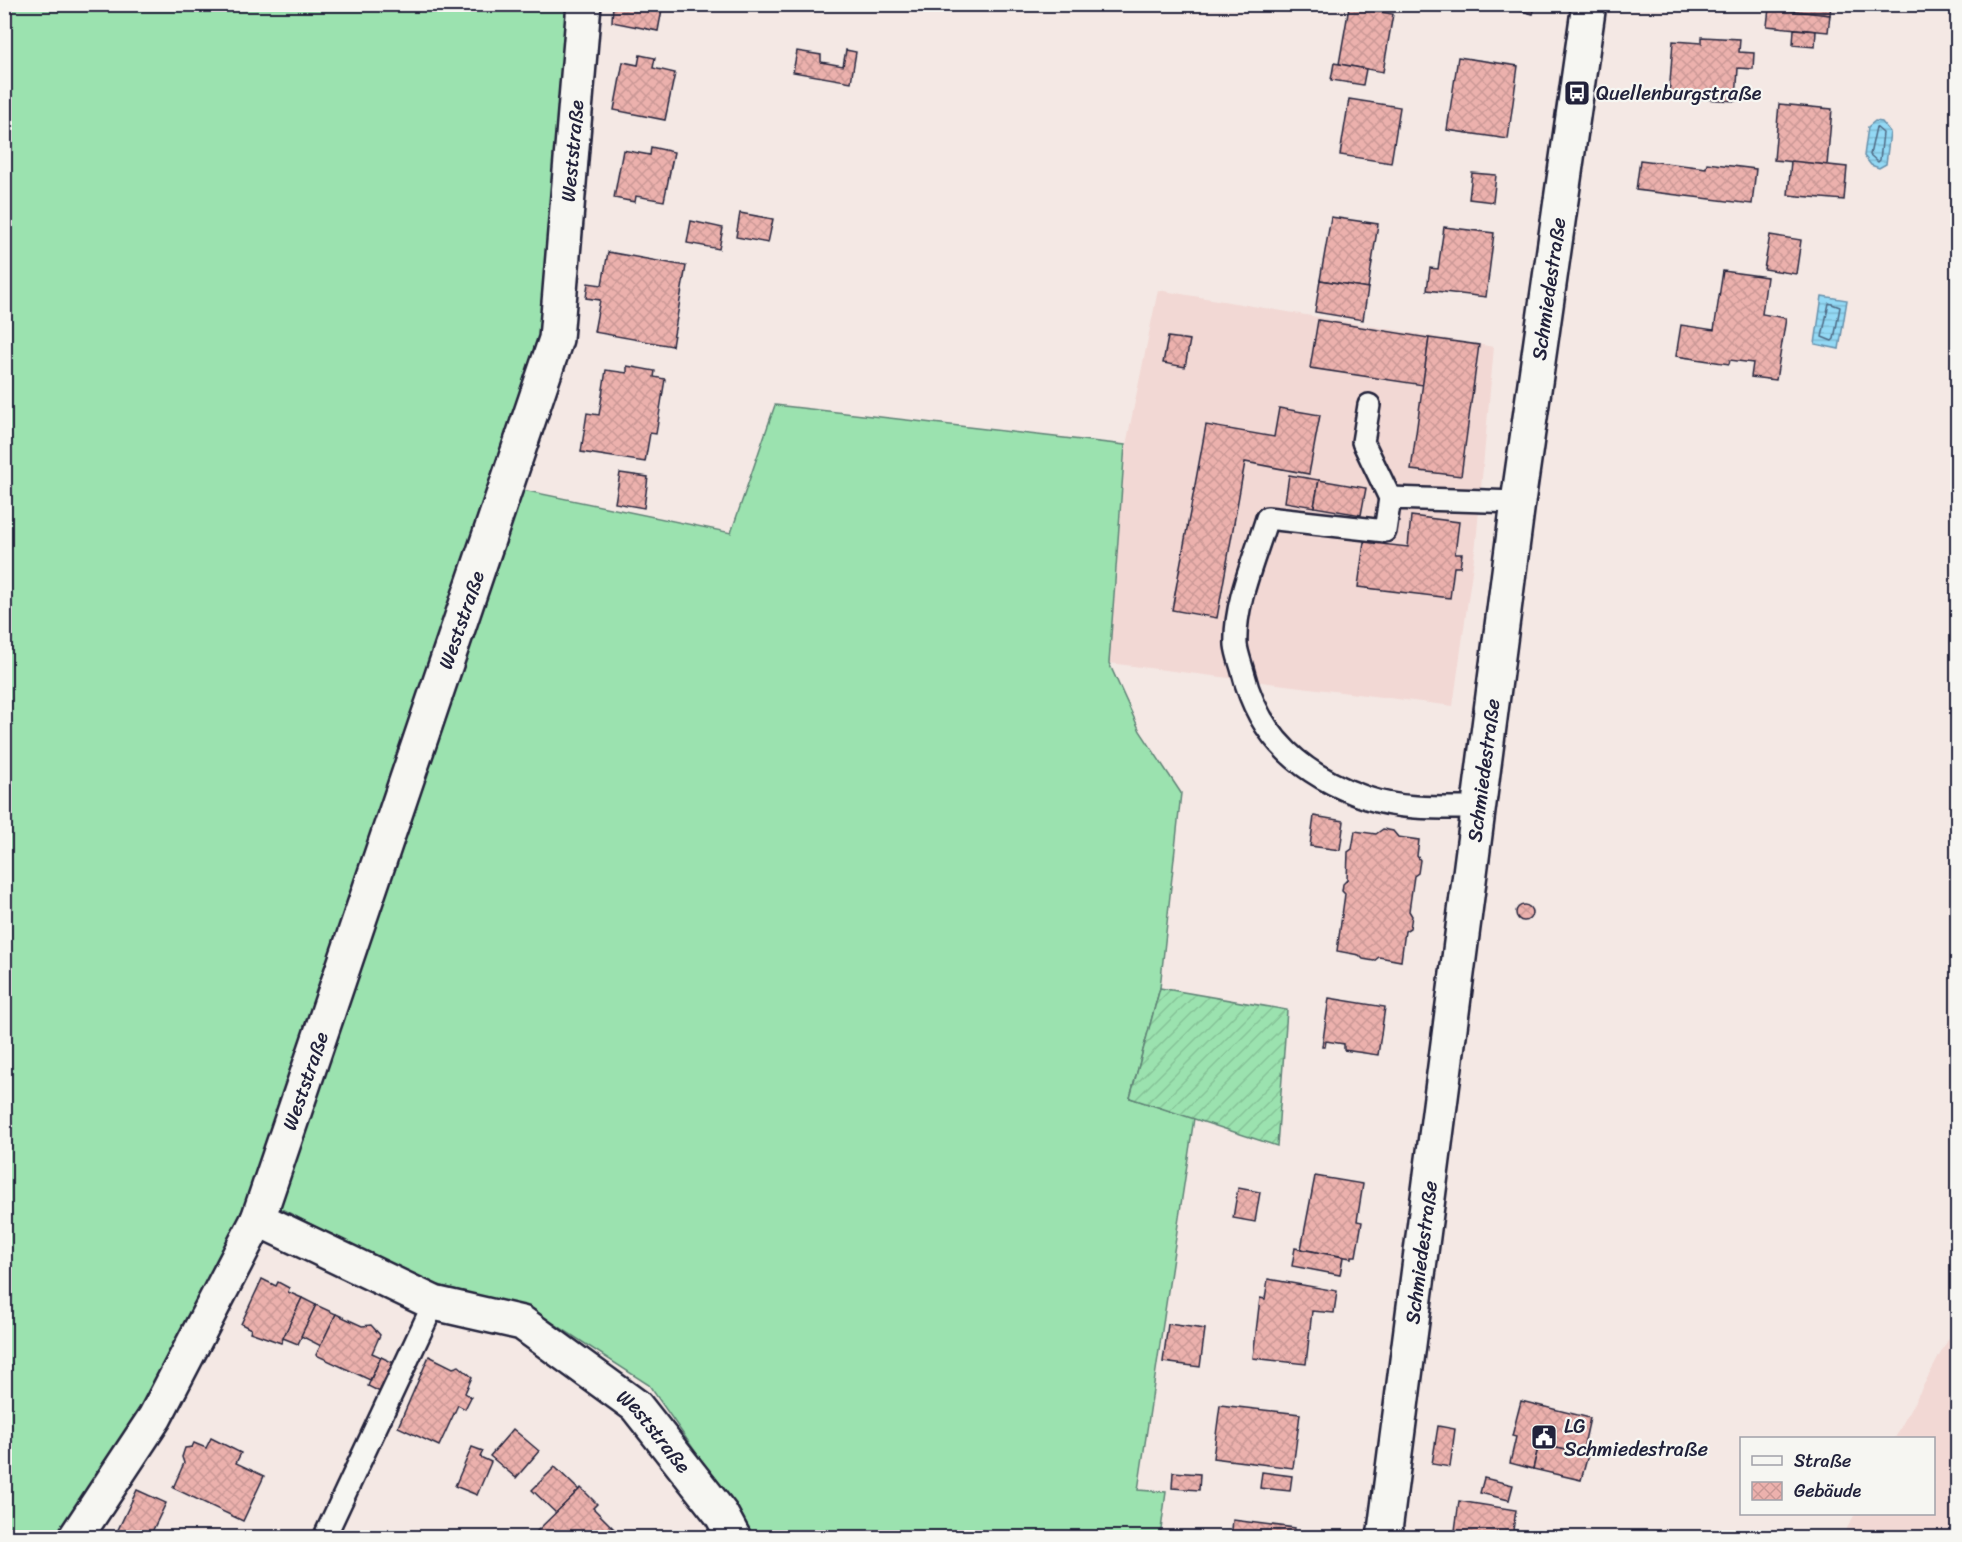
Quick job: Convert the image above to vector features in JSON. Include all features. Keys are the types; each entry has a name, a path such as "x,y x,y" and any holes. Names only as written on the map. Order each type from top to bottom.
{"street":[{"name":"Weststraße","path":"75,1538 156,1417 258,1219 555,339 584,4"},
{"name":"Schmiedestraße","path":"1384,1538 1518,502 1589,4"},
{"name":"Weststraße","path":"258,1219 434,1303 522,1323 636,1406 721,1514 734,1538"}],"lane":[{"path":"1369,405 1363,442 1390,498 1385,531 1267,518 1242,601 1236,646 1249,699 1270,735 1313,774 1368,799 1424,808 1479,808"},
{"path":"1390,498 1518,502"},
{"path":"324,1538 434,1303"}],"shaded area":[{"path":"1158,290 1494,347 1476,543 1453,706 1109,663 1126,445"},
{"path":"1957,1323 1957,1537 1842,1537 1854,1515 1935,1515 1935,1437 1896,1437"}],"green space":[{"path":"5,5 573,5 545,340 255,1208 173,1364 63,1537 5,1538"},
{"path":"775,405 1125,445 1109,663 1140,731 1181,793 1160,988 1130,1098 1194,1118 1138,1490 1166,1492 1160,1537 755,1537 649,1385 533,1310 416,1279 272,1204 518,489 731,533"},
{"path":"1160,988 1287,1010 1277,1146 1130,1098"}],"water":[{"path":"1875,121 1882,122 1890,132 1886,164 1879,168 1871,165 1864,156 1868,127"},
{"path":"1822,296 1847,300 1839,349 1815,344"}],"building":[{"path":"613,4 663,4 658,31 612,22"},
{"path":"1496,4 1536,4 1533,14"},
{"path":"1786,4 1831,4 1830,15 1786,11"},
{"path":"1349,7 1393,14 1383,72 1339,64"},
{"path":"1769,8 1830,15 1828,32 1767,26"},
{"path":"1794,29 1816,31 1815,47 1793,45"},
{"path":"1702,37 1740,39 1739,52 1754,53 1753,69 1738,68 1736,101 1669,97 1673,41 1702,43"},
{"path":"846,50 856,52 851,82 793,72 797,51 821,55 821,62 843,66"},
{"path":"640,55 655,58 653,68 675,73 665,120 614,110 623,62 638,65"},
{"path":"1458,57 1518,66 1508,139 1447,130"},
{"path":"1334,63 1366,69 1363,85 1331,80"},
{"path":"1349,99 1400,107 1391,163 1340,155"},
{"path":"1779,104 1832,109 1827,165 1774,160"},
{"path":"651,147 674,152 664,201 636,196 635,202 614,198 623,150 650,155"},
{"path":"1640,160 1706,168 1707,163 1756,169 1752,204 1636,190"},
{"path":"1791,161 1847,167 1844,200 1788,195"},
{"path":"1472,173 1496,175 1493,202 1469,199"},
{"path":"740,213 773,219 768,243 736,237"},
{"path":"1331,217 1378,224 1368,288 1320,280"},
{"path":"691,221 723,228 719,249 687,243"},
{"path":"1444,227 1494,233 1486,297 1427,290 1430,268 1438,269"},
{"path":"1770,235 1801,240 1796,274 1764,269"},
{"path":"608,252 686,266 672,346 594,332 600,300 586,298 588,283 602,285"},
{"path":"1723,271 1767,277 1762,314 1786,318 1776,380 1751,377 1753,363 1730,360 1729,364 1676,356 1681,325 1714,330"},
{"path":"1320,280 1368,288 1363,320 1315,312"},
{"path":"1318,320 1429,338 1423,385 1310,368"},
{"path":"1168,337 1190,340 1185,367 1163,363"},
{"path":"1429,338 1479,345 1461,476 1411,470"},
{"path":"627,366 655,371 654,377 665,379 656,434 650,433 645,462 581,452 587,413 599,415 606,370 627,373"},
{"path":"1279,408 1320,415 1309,474 1245,462 1217,618 1172,610 1206,425 1274,437"},
{"path":"620,473 648,477 644,508 615,503"},
{"path":"1289,475 1319,480 1314,507 1285,502"},
{"path":"1319,480 1366,488 1361,515 1314,507"},
{"path":"1411,516 1459,522 1455,554 1462,554 1460,567 1454,567 1450,598 1358,587 1364,542 1408,547"},
{"path":"1314,816 1344,821 1340,850 1310,846"},
{"path":"1383,829 1393,831 1398,837 1419,840 1417,856 1420,860 1418,873 1414,876 1409,911 1412,916 1410,928 1405,931 1401,961 1379,957 1374,961 1363,959 1359,955 1337,951 1345,894 1342,891 1343,884 1347,880 1348,852 1352,849 1355,831 1376,834"},
{"path":"1521,905 1527,905 1532,913 1530,919 1521,921 1516,916 1516,910"},
{"path":"1329,998 1385,1007 1378,1055 1344,1050 1344,1044 1326,1041 1325,1047 1322,1047"},
{"path":"1315,1176 1363,1184 1357,1221 1362,1222 1356,1256 1351,1256 1351,1258 1301,1249"},
{"path":"1238,1188 1260,1192 1255,1222 1233,1218"},
{"path":"1295,1248 1343,1257 1340,1275 1292,1266"},
{"path":"262,1279 276,1286 278,1282 289,1288 288,1292 302,1298 281,1343 250,1332 251,1329 241,1324"},
{"path":"1268,1279 1337,1291 1334,1313 1312,1311 1306,1364 1253,1358 1260,1298 1265,1299"},
{"path":"302,1298 316,1305 298,1344 283,1338"},
{"path":"316,1305 336,1314 321,1346 301,1336"},
{"path":"336,1314 362,1326 371,1325 380,1335 372,1353 381,1357 370,1380 316,1355"},
{"path":"1168,1324 1205,1329 1200,1367 1163,1362"},
{"path":"429,1356 453,1368 459,1366 472,1377 465,1393 471,1397 465,1409 458,1405 439,1446 398,1427"},
{"path":"381,1357 396,1364 382,1393 368,1386"},
{"path":"1521,1401 1590,1418 1582,1454 1539,1444 1533,1469 1510,1463 1516,1437 1512,1436"},
{"path":"1220,1405 1300,1414 1293,1468 1213,1458"},
{"path":"1438,1426 1455,1429 1450,1467 1432,1464"},
{"path":"513,1429 539,1451 516,1478 490,1456"},
{"path":"211,1438 241,1453 236,1463 264,1476 243,1521 173,1488 184,1463 182,1457 185,1448 192,1447 194,1443 206,1448"},
{"path":"1539,1444 1588,1455 1581,1480 1533,1469"},
{"path":"472,1447 483,1451 480,1457 491,1462 477,1495 455,1486"},
{"path":"555,1467 579,1490 556,1513 532,1490"},
{"path":"1173,1472 1200,1474 1199,1490 1172,1488"},
{"path":"1262,1472 1292,1476 1290,1491 1260,1488"},
{"path":"1484,1478 1513,1485 1509,1500 1480,1493"},
{"path":"581,1488 597,1504 593,1508 623,1538 539,1538 535,1533"},
{"path":"137,1490 166,1503 149,1538 114,1538"},
{"path":"1459,1501 1516,1510 1513,1530 1532,1532 1531,1538 1454,1538"},
{"path":"1233,1520 1295,1528 1293,1538 1231,1538"}],"place":[{"name":"Quellenburgstraße","path":"1577,93"},
{"name":"LG Schmiedestraße","path":"1544,1437"}]}
